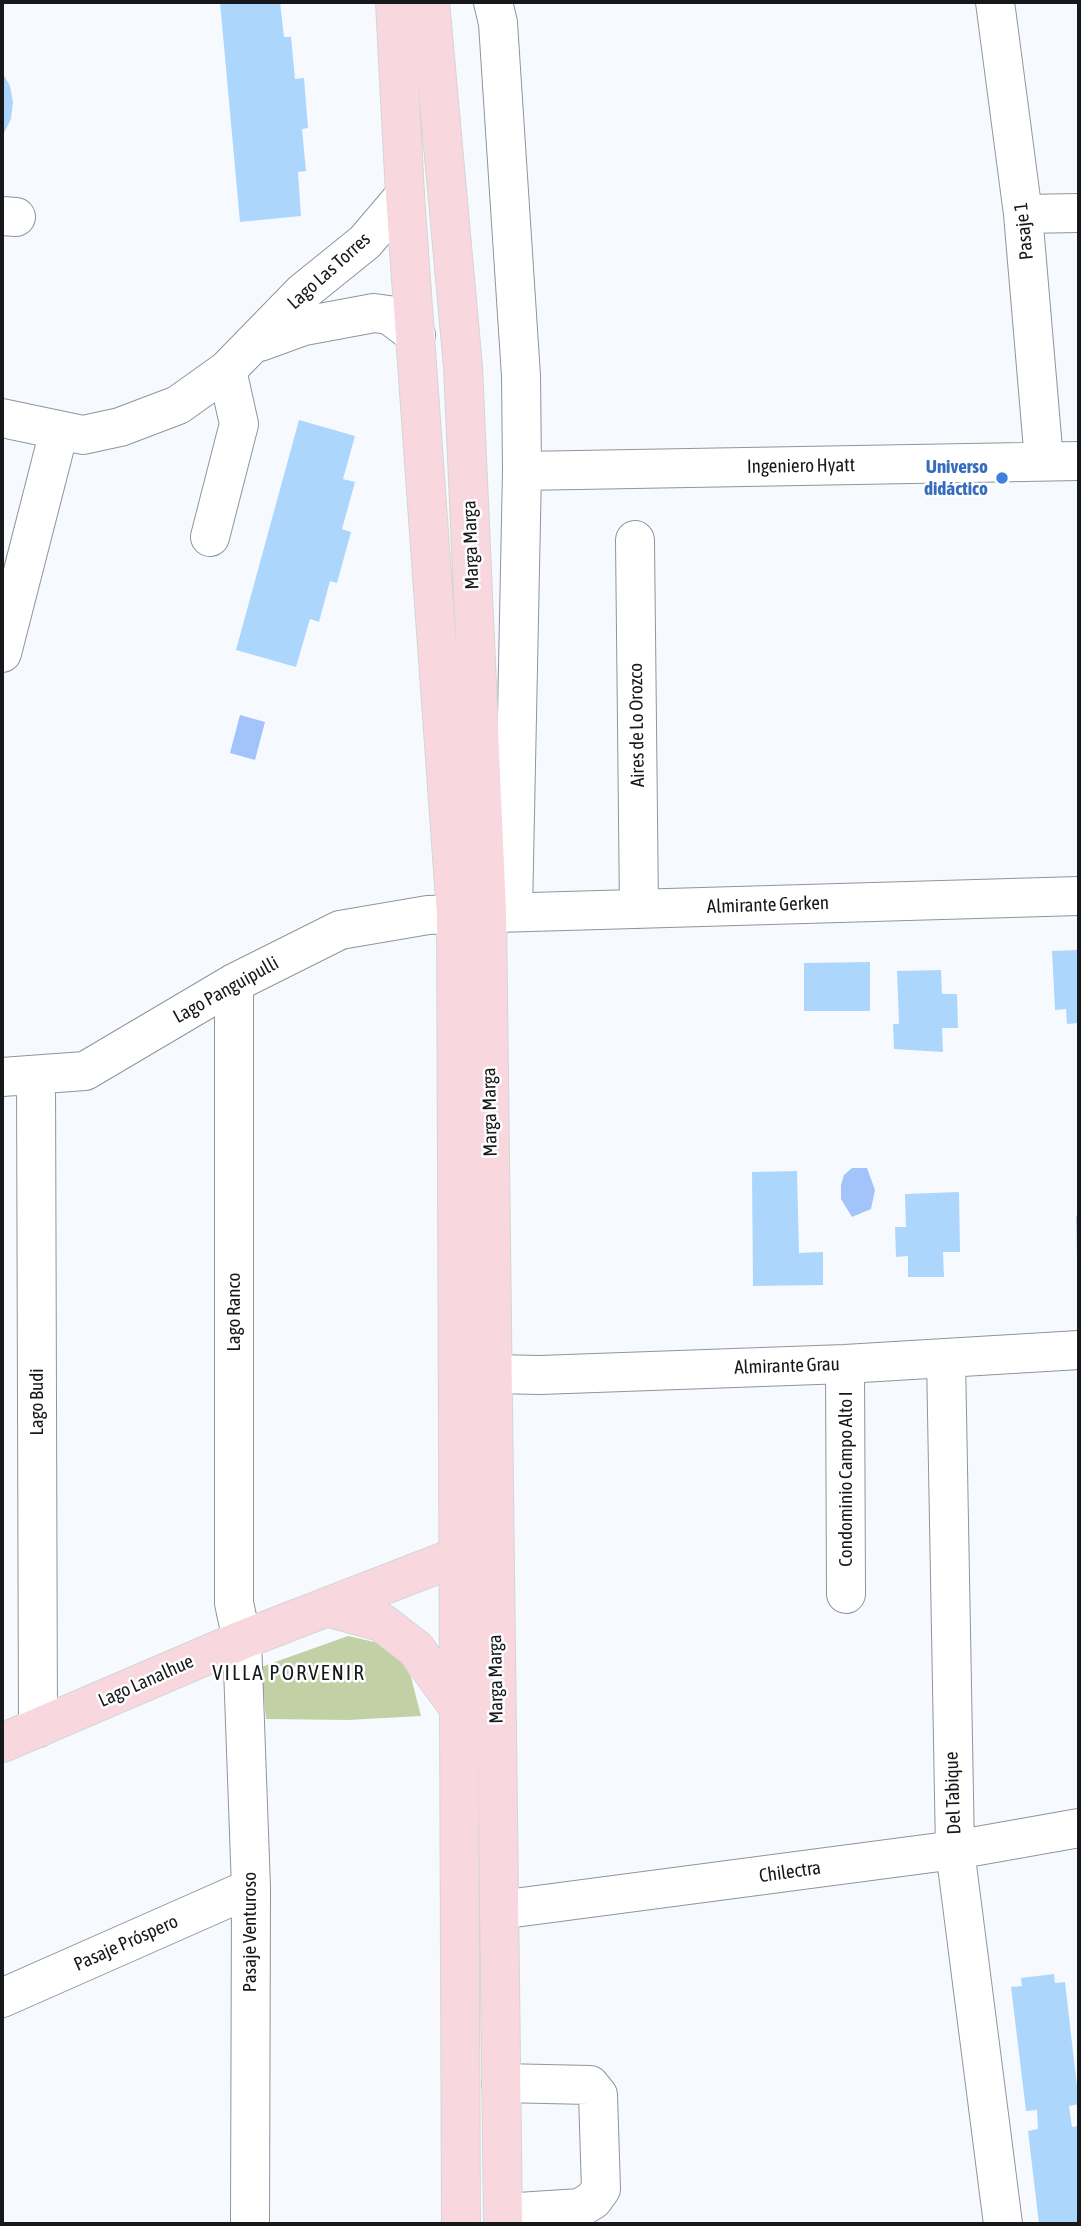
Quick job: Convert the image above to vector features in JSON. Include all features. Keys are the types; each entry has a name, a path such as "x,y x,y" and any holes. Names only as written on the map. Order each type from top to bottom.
{"main road":[{"name":"Marga Marga","path":"395,2 405,195 416,335 485,912 459,1281 461,2224"},
{"name":"Marga Marga","path":"430,2 466,424 485,912 494,1374 503,2219"},
{"path":"416,335 434,352 466,424"},
{"name":"Lago Lanalhue","path":"2,1743 242,1640 495,1543"},
{"path":"330,1608 381,1622 416,1649 460,1708"}],"street":[{"name":"Marga Marga","path":"485,912 523,471 512,240 498,23 493,2"},
{"name":"Pasaje 1","path":"995,2 1023,214 1061,461"},
{"name":"Lago Las Torres","path":"2,418 83,435 120,427 178,404 239,358 303,292 365,242 405,195"},
{"path":"1023,214 1079,213"},
{"name":"Lago Las Torres","path":"239,358 304,326 374,313 389,315 416,335"},
{"path":"210,537 239,424 239,358"},
{"path":"2,653 59,431"},
{"name":"Ingeniero Hyatt","path":"523,471 1061,461"},
{"name":"Aires de Lo Orozco","path":"635,540 639,909"},
{"name":"Almirante Gerken","path":"485,912 1079,896"},
{"name":"Lago Panguipulli","path":"19,1076 85,1071 234,983 340,930 428,915 485,912"},
{"name":"Lago Ranco","path":"234,983 234,1603 242,1640"},
{"name":"Lago Budi","path":"19,1076 38,1728"},
{"path":"458,1437 494,1374 476,1343 459,1281"},
{"name":"Almirante Grau","path":"494,1374 540,1375 845,1364 1079,1350"},
{"name":"Del Tabique","path":"946,1358 955,1850 1003,2224"},
{"name":"Condominio Campo Alto I","path":"845,1364 846,1594"},
{"name":"Pasaje Venturoso","path":"242,1640 251,1888 250,2224"},
{"name":"Chilectra","path":"499,1910 955,1850 1079,1828"},
{"name":"Pasaje Próspero","path":"2,1998 251,1888"},
{"path":"501,2083 590,2085 598,2095 601,2189 593,2200 580,2208 503,2219"}],"green space":[{"path":"348,1636 392,1646 411,1677 421,1716 348,1720 266,1719 261,1667"}],"water":[{"path":"240,715 265,722 255,760 230,753"},
{"path":"852,1168 867,1168 875,1190 871,1209 852,1217 841,1199 841,1185 844,1175"}],"building":[{"path":"220,2 280,2 284,37 291,37 295,79 304,78 308,128 302,129 306,171 298,172 301,216 240,222"},
{"path":"2,72 10,86 13,102 11,119 2,137"},
{"path":"299,420 355,436 343,479 355,482 342,529 351,532 337,583 330,581 319,622 310,619 296,667 236,650"},
{"path":"1078,950 1079,1023 1067,1024 1066,1009 1055,1010 1052,951"},
{"path":"870,962 870,1011 804,1011 804,963"},
{"path":"941,970 942,994 957,994 958,1028 942,1028 943,1052 894,1049 893,1024 899,1024 897,971"},
{"path":"797,1171 799,1253 823,1252 823,1285 753,1286 752,1172"},
{"path":"959,1192 960,1252 943,1252 944,1277 908,1277 908,1256 896,1257 895,1227 906,1227 905,1194"},
{"path":"1079,1215 1079,1259 1077,1259 1076,1216"},
{"path":"1054,1974 1055,1983 1065,1982 1079,2104 1069,2106 1072,2127 1079,2126 1079,2224 1039,2224 1028,2131 1038,2129 1037,2110 1026,2111 1011,1987 1022,1986 1021,1978"}],"place":[{"name":"Universo didáctico","path":"1002,478"}],"district":[{"name":"VILLA PORVENIR","path":"289,1673"}]}
